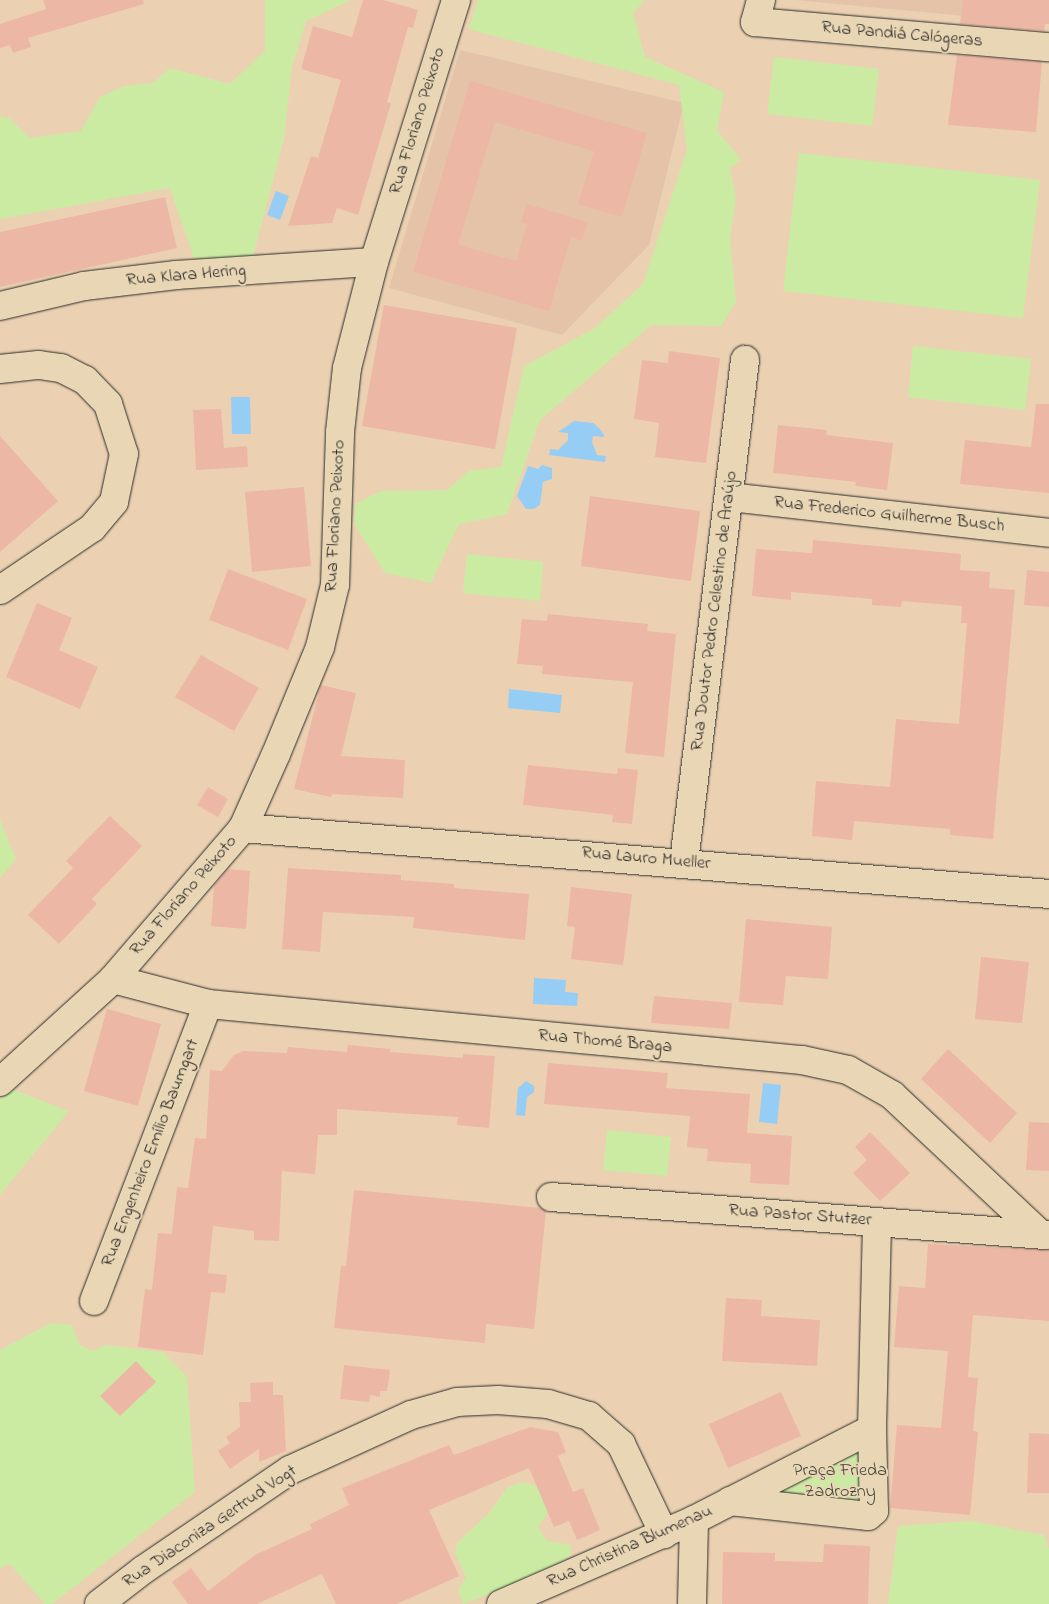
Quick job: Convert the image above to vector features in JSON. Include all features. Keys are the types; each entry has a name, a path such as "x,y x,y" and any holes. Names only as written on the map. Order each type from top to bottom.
{"street":[{"name":"Rua Floriano Peixoto","path":"0,1082 113,979 243,828 320,647 335,585 340,432 346,377 374,262 456,0"},
{"name":"Rua Pandiá Calógeras","path":"758,11 1049,47"},
{"name":"Rua Klara Hering","path":"0,306 84,286 176,274 374,262"},
{"name":"Rua Doutor Pedro Celestino de Araújo","path":"684,862 745,360"},
{"path":"0,369 39,365 62,368 85,380 108,404 124,454 114,502 92,528 0,590"},
{"name":"Rua Frederico Guilherme Busch","path":"729,497 1049,533"},
{"name":"Rua Lauro Mueller","path":"243,828 684,862 1049,894"},
{"name":"Rua Thomé Braga","path":"113,979 208,1004 802,1060 848,1070 892,1095 1044,1235"},
{"name":"Rua Engenheiro Emílio Baumgart","path":"94,1301 208,1004"},
{"name":"Rua Pastor Stutzer","path":"551,1197 1044,1235"},
{"name":"Rua Christina Blumenau","path":"730,1501 871,1515 874,1511 872,1430 877,1222"},
{"name":"Rua Diaconiza Gertrud Vogt","path":"99,1604 143,1570 290,1470 411,1415 457,1402 498,1400 548,1404 589,1416 621,1444 664,1534"},
{"name":"Rua Christina Blumenau","path":"501,1604 694,1520 872,1430"},
{"path":"692,1604 694,1520"}],"shaded area":[{"path":"795,0 1049,0 1049,24"},
{"path":"460,50 684,103 649,245 562,335 389,288"}],"green space":[{"path":"265,0 351,0 306,21 292,67 284,139 253,256 233,260 194,258 170,188 0,219 0,116 9,118 30,138 81,131 100,97 124,86 153,83 170,68 230,84 265,51"},
{"path":"478,0 645,0 633,13 645,57 724,92 717,130 741,160 730,168 736,198 730,239 736,302 721,326 651,325 540,420 507,514 459,524 431,583 385,573 354,524 355,504 381,491 447,490 469,471 501,467 524,366 595,328 643,284 687,150 679,85 468,29"},
{"path":"774,57 879,69 872,126 767,114"},
{"path":"799,153 1040,180 1023,318 783,291"},
{"path":"913,346 1031,359 1025,410 908,397"},
{"path":"467,554 543,562 540,601 463,593"},
{"path":"0,820 16,859 0,878"},
{"path":"11,1089 69,1111 0,1195 0,1100"},
{"path":"607,1130 671,1137 667,1176 603,1170"},
{"path":"51,1323 72,1325 79,1344 91,1351 107,1345 163,1352 187,1377 195,1492 52,1604 45,1604 10,1564 0,1568 0,1350"},
{"name":"Praça Frieda Zadrozny","path":"861,1447 862,1503 736,1511"},
{"path":"522,1482 551,1490 555,1502 538,1527 547,1541 571,1545 571,1555 546,1572 463,1604 458,1590 466,1577 455,1553 457,1543 489,1513 507,1488"},
{"path":"971,1521 1044,1535 1049,1550 1049,1604 888,1604 898,1526"}],"water":[{"path":"276,191 289,196 280,220 267,215"},
{"path":"231,397 250,397 251,434 232,434"},
{"path":"574,421 593,423 600,429 605,437 593,436 592,442 597,455 606,456 605,462 549,455 550,449 558,450 568,440 568,433 558,432"},
{"path":"542,465 552,468 552,479 543,482 540,505 533,509 526,509 517,496 528,466 538,469"},
{"path":"509,689 562,695 560,713 508,708"},
{"path":"534,978 566,980 565,992 578,993 577,1006 533,1004"},
{"path":"526,1081 534,1086 534,1092 527,1097 525,1116 516,1115 518,1088"},
{"path":"763,1083 781,1085 777,1124 759,1122"}],"building":[{"path":"43,0 143,0 144,4 28,38 31,47 13,53 10,45 0,48 0,24 46,9"},
{"path":"363,0 383,0 418,10 413,28 408,27 387,102 391,103 358,215 337,208 332,223 288,226 311,156 318,158 341,80 301,69 313,26 352,37"},
{"path":"963,0 1049,0 1049,24 1045,23 1044,31 960,24"},
{"path":"957,55 1042,62 1036,132 948,125"},
{"path":"470,81 647,133 622,217 578,204 594,151 495,122 458,245 516,261 527,224 521,222 527,204 588,222 582,241 571,237 549,311 413,272"},
{"path":"165,197 177,248 0,287 0,232"},
{"path":"384,305 517,328 495,449 362,426"},
{"path":"669,351 720,358 706,463 655,457 659,423 634,419 642,360 668,363"},
{"path":"1036,404 1049,404 1049,493 960,484 965,440 1031,447"},
{"path":"221,409 224,448 247,446 248,467 196,470 193,410"},
{"path":"778,425 827,430 826,435 893,443 887,490 855,486 856,482 773,473"},
{"path":"0,436 58,501 0,552"},
{"path":"304,487 311,566 252,572 245,492"},
{"path":"590,496 700,511 691,581 581,566"},
{"path":"813,540 961,554 960,570 990,572 989,588 1015,590 993,839 950,835 950,829 854,821 852,840 812,836 816,781 890,787 896,719 959,724 967,623 961,623 962,606 902,601 901,607 872,605 872,599 791,592 791,600 752,596 756,549 812,553"},
{"path":"228,569 307,599 288,650 209,620"},
{"path":"1027,570 1049,572 1049,607 1024,605"},
{"path":"37,603 72,618 59,650 98,667 80,709 6,677"},
{"path":"548,614 648,624 647,631 676,634 664,757 625,753 633,682 542,674 543,666 517,664 522,619 547,621"},
{"path":"201,655 259,688 234,731 175,697"},
{"path":"321,685 356,693 341,756 405,760 403,798 332,794 331,797 294,789"},
{"path":"528,765 617,774 618,768 638,770 632,824 612,822 613,815 523,805"},
{"path":"208,787 228,799 218,817 197,805"},
{"path":"110,816 142,846 92,899 97,904 59,944 28,915 73,868 66,861"},
{"path":"288,868 401,875 401,880 454,884 454,888 529,894 525,940 413,928 414,917 323,912 320,952 282,949"},
{"path":"228,869 250,871 246,929 211,926 214,886"},
{"path":"571,887 632,894 623,965 571,959 575,927 567,926"},
{"path":"746,919 832,927 828,979 786,976 783,1005 739,1002"},
{"path":"981,957 1029,962 1022,1023 975,1019"},
{"path":"654,996 732,1003 729,1029 651,1023"},
{"path":"107,1009 161,1024 138,1106 84,1091"},
{"path":"348,1045 390,1049 390,1052 463,1058 463,1054 495,1056 489,1128 457,1125 458,1117 337,1109 337,1135 318,1135 315,1174 282,1171 279,1241 254,1240 254,1231 213,1226 208,1273 227,1275 225,1293 211,1292 203,1355 138,1347 145,1289 152,1290 158,1233 172,1234 177,1187 188,1188 195,1138 206,1139 210,1070 222,1071 234,1055 243,1051 287,1053 288,1047 347,1052"},
{"path":"948,1049 1017,1113 990,1143 921,1079"},
{"path":"548,1063 668,1073 666,1088 750,1094 747,1133 792,1136 789,1185 750,1183 751,1164 707,1161 708,1149 687,1147 690,1116 544,1104"},
{"path":"1029,1122 1049,1123 1049,1171 1026,1170"},
{"path":"870,1132 910,1173 880,1201 853,1173 867,1160 855,1147"},
{"path":"354,1190 540,1208 546,1211 534,1329 486,1324 485,1343 334,1328 341,1266 346,1266"},
{"path":"928,1244 1049,1250 1049,1321 973,1315 968,1377 978,1378 973,1431 978,1432 970,1515 890,1508 897,1425 941,1428 948,1351 894,1347 899,1286 925,1288"},
{"path":"726,1298 762,1300 761,1316 820,1320 817,1366 722,1361"},
{"path":"136,1361 156,1382 120,1416 100,1396"},
{"path":"344,1365 390,1370 387,1391 380,1391 380,1397 370,1395 369,1402 340,1399"},
{"path":"273,1382 273,1395 283,1395 286,1451 259,1462 259,1449 230,1469 218,1451 230,1443 226,1437 240,1427 239,1402 251,1402 250,1383"},
{"path":"781,1392 801,1436 728,1468 709,1424"},
{"path":"530,1427 558,1432 566,1452 558,1456 573,1492 583,1488 600,1530 577,1540 569,1521 554,1527 529,1468 429,1510 459,1576 397,1604 336,1604 322,1574 257,1604 188,1604 172,1582 191,1568 208,1591 255,1555 312,1529 310,1524 349,1505 342,1488 449,1445 454,1455"},
{"path":"1029,1433 1049,1434 1049,1493 1027,1493"},
{"path":"824,1544 870,1546 868,1604 722,1604 723,1552 775,1553 775,1561 823,1562"}]}
